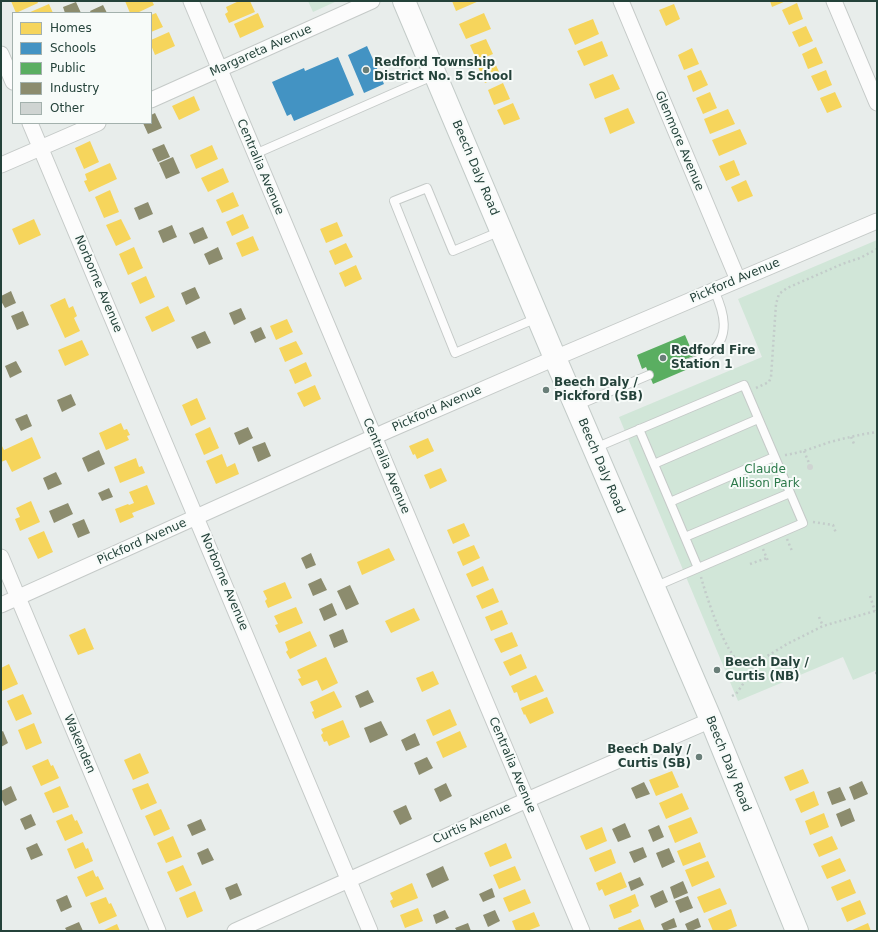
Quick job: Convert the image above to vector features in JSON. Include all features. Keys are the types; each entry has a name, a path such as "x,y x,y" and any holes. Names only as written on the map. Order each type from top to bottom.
{"main road":[{"name":"Beech Daly Road","path":"404,1 555,358 711,720 797,931"}],"street":[{"name":"Centralia Avenue","path":"190,1 582,931"},
{"name":"Margareta Avenue","path":"152,100 372,1"},
{"name":"Glenmore Avenue","path":"621,1 738,280"},
{"path":"834,1 877,104"},
{"path":"1,54 12,80"},
{"name":"Norborne Avenue","path":"30,124 370,931"},
{"path":"1,165 96,124"},
{"name":"Pickford Avenue","path":"1,605 373,437 877,221"},
{"name":"Wakenden","path":"1,557 158,931"},
{"name":"Curtis Avenue","path":"235,931 527,800 711,720"}],"lane":[{"path":"255,154 436,75"},
{"path":"501,231 453,251 427,188 394,201 455,353 538,318"},
{"path":"686,364 708,355 717,346 723,331 724,318 721,305 714,290"},
{"path":"576,406 649,375"},
{"path":"594,448 744,385 790,493 802,523 653,587"},
{"path":"654,464 758,419"},
{"path":"639,429 698,568"},
{"path":"670,502 774,457"},
{"path":"685,537 790,493"}],"path":[{"path":"747,392 769,382 771,377 776,304 779,294 787,288 877,249"},
{"path":"774,457 794,454 851,437 877,432"},
{"path":"851,437 855,446"},
{"path":"804,451 808,463"},
{"path":"802,523 816,521 833,525 836,533"},
{"path":"750,564 766,558"},
{"path":"698,568 706,596 732,653 741,664 754,666"},
{"path":"732,696 736,694 756,663 787,644 823,626 876,611 870,596"},
{"path":"820,617 823,626"}],"green space":[{"path":"308,1 337,1 313,12"},
{"name":"Claude Allison Park","path":"877,240 877,670 853,680 843,657 738,701 619,417 762,357 738,299"}],"building: Homes":[{"path":"11,1 37,1 38,3 18,12 16,12"},
{"path":"125,1 152,1 154,5 139,12 130,12"},
{"path":"239,1 250,1 255,12 229,23 225,14 228,12 226,7"},
{"path":"452,1 479,1 456,11"},
{"path":"770,1 786,1 772,7"},
{"path":"797,3 803,19 789,25 782,10"},
{"path":"49,4 53,12 30,12"},
{"path":"674,4 680,19 666,26 659,10"},
{"path":"156,13 163,27 152,32 152,15"},
{"path":"258,13 264,27 240,38 234,24"},
{"path":"484,13 491,29 466,39 459,24"},
{"path":"593,19 599,34 575,45 568,29"},
{"path":"806,26 813,41 799,47 792,32"},
{"path":"169,32 175,46 155,55 152,48 152,40"},
{"path":"486,39 493,54 477,61 470,45"},
{"path":"602,41 608,56 584,66 577,51"},
{"path":"816,47 823,63 808,69 802,54"},
{"path":"692,48 699,64 684,70 678,55"},
{"path":"494,61 501,76 485,83 478,67"},
{"path":"701,70 708,85 693,92 687,76"},
{"path":"826,70 832,85 818,91 811,76"},
{"path":"613,74 620,89 595,99 589,84"},
{"path":"503,83 510,99 494,105 488,90"},
{"path":"710,92 717,108 703,114 696,98"},
{"path":"835,92 842,107 827,113 820,98"},
{"path":"194,96 200,110 179,120 172,106"},
{"path":"513,103 520,119 504,125 497,110"},
{"path":"628,108 635,123 610,134 604,118"},
{"path":"728,109 735,124 710,134 704,119"},
{"path":"740,129 747,144 719,156 712,140"},
{"path":"90,141 99,162 84,169 75,148"},
{"path":"212,145 218,159 196,169 190,155"},
{"path":"734,160 740,175 726,181 719,166"},
{"path":"110,163 117,179 89,192 84,181 87,180 85,174"},
{"path":"223,168 229,182 208,192 201,178"},
{"path":"746,180 753,196 738,202 731,187"},
{"path":"110,190 119,212 104,218 95,197"},
{"path":"233,192 239,206 222,213 216,200"},
{"path":"243,214 249,228 232,236 226,222"},
{"path":"34,219 41,235 19,245 12,229"},
{"path":"121,219 131,239 116,246 106,225"},
{"path":"337,222 343,236 326,243 320,229"},
{"path":"253,236 259,250 242,257 236,243"},
{"path":"346,243 353,257 335,265 329,251"},
{"path":"134,247 143,268 128,275 119,254"},
{"path":"356,265 362,279 345,287 339,273"},
{"path":"146,276 155,297 140,304 131,283"},
{"path":"65,298 69,308 73,306 77,316 74,318 80,331 65,338 50,305"},
{"path":"168,306 175,321 152,332 145,317"},
{"path":"287,319 293,332 276,340 270,326"},
{"path":"82,340 89,355 65,366 58,350"},
{"path":"296,341 303,354 285,362 279,348"},
{"path":"306,362 312,376 295,384 289,370"},
{"path":"315,385 321,399 304,407 297,393"},
{"path":"197,398 206,419 191,426 182,405"},
{"path":"121,423 124,430 127,429 130,435 127,436 129,440 106,450 99,433"},
{"path":"210,427 219,448 204,455 195,434"},
{"path":"32,437 41,458 12,472 6,460 1,462 1,444 4,450"},
{"path":"428,438 434,451 417,459 415,454 413,455 409,446"},
{"path":"222,454 227,467 235,463 239,474 216,484 206,461"},
{"path":"136,458 139,467 142,466 145,473 120,483 114,467"},
{"path":"441,468 447,481 430,489 424,475"},
{"path":"147,485 155,504 132,513 134,517 120,523 115,509 134,503 129,492"},
{"path":"31,501 40,522 20,531 15,519 20,517 16,508"},
{"path":"464,523 470,536 453,544 447,530"},
{"path":"44,531 53,552 38,559 28,538"},
{"path":"474,545 480,558 463,566 457,552"},
{"path":"389,548 395,560 362,575 357,562"},
{"path":"483,566 489,580 472,587 466,574"},
{"path":"285,582 292,598 268,608 265,601 267,599 263,591"},
{"path":"493,588 499,602 482,609 476,596"},
{"path":"296,607 303,623 279,633 275,625 278,624 274,616"},
{"path":"414,608 420,620 391,633 385,621"},
{"path":"502,610 508,624 491,631 485,617"},
{"path":"85,628 94,649 78,655 69,635"},
{"path":"310,631 317,646 290,659 286,652 288,650 285,642"},
{"path":"512,632 518,646 501,653 494,639"},
{"path":"521,654 527,668 510,676 503,662"},
{"path":"326,657 338,683 322,691 317,680 302,686 298,679 301,678 297,670"},
{"path":"9,664 18,684 2,691 1,668"},
{"path":"433,671 439,684 422,692 416,678"},
{"path":"536,675 544,691 520,701 517,692 514,693 511,686"},
{"path":"334,691 342,707 315,719 312,712 314,711 310,702"},
{"path":"23,694 32,714 16,721 7,701"},
{"path":"547,697 554,713 530,724 521,708"},
{"path":"450,709 457,725 433,736 426,720"},
{"path":"343,720 350,737 329,746 327,741 324,742 321,735 323,733 321,729"},
{"path":"34,723 42,743 26,750 18,730"},
{"path":"460,731 467,747 443,758 436,742"},
{"path":"140,753 149,773 133,780 124,760"},
{"path":"48,759 51,766 53,765 59,778 41,786 32,766"},
{"path":"803,769 809,783 790,791 784,777"},
{"path":"672,771 679,787 656,796 649,780"},
{"path":"148,783 157,803 141,810 132,789"},
{"path":"60,786 69,807 53,813 44,793"},
{"path":"814,791 819,805 801,813 795,799"},
{"path":"682,793 689,809 666,819 659,803"},
{"path":"161,809 170,829 154,836 145,816"},
{"path":"824,813 829,827 810,835 805,821"},
{"path":"72,814 75,821 77,820 83,833 65,841 56,821"},
{"path":"691,817 698,833 675,843 668,826"},
{"path":"602,827 607,841 586,850 580,836"},
{"path":"173,836 182,857 166,863 157,843"},
{"path":"832,836 838,849 819,857 813,844"},
{"path":"83,842 86,849 88,848 93,861 75,869 67,849"},
{"path":"700,842 706,857 683,866 677,851"},
{"path":"506,843 512,858 490,867 484,853"},
{"path":"611,849 616,863 595,872 589,858"},
{"path":"840,858 846,871 827,879 821,866"},
{"path":"708,861 715,877 692,887 685,870"},
{"path":"183,865 192,885 176,892 167,872"},
{"path":"515,866 521,880 499,889 493,875"},
{"path":"93,870 96,877 98,876 104,889 86,897 77,877"},
{"path":"621,872 627,887 605,896 602,889 599,891 596,883"},
{"path":"850,879 856,893 837,901 831,887"},
{"path":"412,883 418,898 393,908 390,901 393,899 390,893"},
{"path":"720,888 727,904 704,913 697,897"},
{"path":"525,889 531,903 509,912 503,898"},
{"path":"195,891 203,911 187,918 179,898"},
{"path":"635,894 639,906 631,910 632,912 614,919 609,905"},
{"path":"106,897 109,904 111,903 117,916 99,924 90,903"},
{"path":"860,900 866,914 847,922 841,908"},
{"path":"418,908 423,921 405,928 400,915"},
{"path":"731,909 737,926 725,931 713,931 708,919"},
{"path":"534,912 540,926 527,931 516,931 512,921"},
{"path":"640,919 645,931 619,931 618,928"},
{"path":"868,923 871,931 850,931"},
{"path":"117,924 120,931 102,931"}],"building: Schools":[{"name":"Redford Township District No. 5 School","path":"367,46 384,84 364,93 348,55"},
{"path":"338,57 354,95 294,121 291,114 287,116 272,82 304,68 305,71"}],"building: Public":[{"name":"Redford Fire Station 1","path":"685,335 694,356 684,360 688,369 653,384 646,367 642,369 637,355"}],"building: Industry":[{"path":"76,2 81,12 65,12 63,7"},
{"path":"103,5 106,12 90,12"},
{"path":"155,113 162,128 148,134 143,124 152,124 152,114"},
{"path":"164,144 170,157 158,162 152,149"},
{"path":"173,157 180,173 166,179 159,163"},
{"path":"148,202 153,214 139,220 134,208"},
{"path":"172,225 177,237 163,243 158,231"},
{"path":"203,227 208,238 194,244 189,233"},
{"path":"218,247 223,259 209,265 204,254"},
{"path":"195,287 200,298 186,305 181,293"},
{"path":"11,291 16,303 5,308 1,301 1,296"},
{"path":"241,308 246,319 234,325 229,313"},
{"path":"23,311 29,325 17,330 11,316"},
{"path":"261,327 266,338 255,343 250,332"},
{"path":"205,331 211,343 197,349 191,337"},
{"path":"16,361 22,372 10,378 5,366"},
{"path":"71,394 76,405 62,412 57,400"},
{"path":"27,414 32,426 21,431 15,419"},
{"path":"248,427 253,438 239,445 234,433"},
{"path":"265,442 271,456 258,462 252,447"},
{"path":"99,450 105,464 88,472 82,458"},
{"path":"56,472 62,484 48,490 43,478"},
{"path":"109,488 113,497 102,501 98,493"},
{"path":"68,503 73,514 54,523 49,511"},
{"path":"84,519 90,533 78,538 72,524"},
{"path":"311,553 316,565 306,569 301,558"},
{"path":"321,578 327,590 313,596 308,584"},
{"path":"350,585 359,604 346,610 337,591"},
{"path":"332,603 337,615 324,621 319,609"},
{"path":"343,629 348,642 334,648 329,635"},
{"path":"368,690 374,702 360,708 355,696"},
{"path":"381,721 388,735 370,743 364,728"},
{"path":"3,731 8,743 1,747 1,732"},
{"path":"415,733 420,745 406,751 401,740"},
{"path":"427,757 433,768 419,775 414,763"},
{"path":"862,781 868,794 854,800 849,787"},
{"path":"644,782 650,794 636,799 631,788"},
{"path":"446,783 452,796 440,802 434,789"},
{"path":"11,786 17,800 5,806 1,798 1,791"},
{"path":"840,787 846,800 832,805 827,792"},
{"path":"406,805 412,819 400,825 393,811"},
{"path":"850,808 855,821 841,827 836,814"},
{"path":"31,814 36,825 25,830 20,819"},
{"path":"201,819 206,830 192,836 187,825"},
{"path":"625,823 631,837 618,842 612,829"},
{"path":"659,825 664,837 653,842 648,830"},
{"path":"37,843 43,855 31,860 26,848"},
{"path":"643,847 647,857 634,863 629,852"},
{"path":"208,848 214,860 202,865 197,853"},
{"path":"669,848 675,862 662,868 656,853"},
{"path":"443,866 449,880 432,888 426,874"},
{"path":"640,877 644,885 631,891 628,882"},
{"path":"683,881 688,893 674,899 670,887"},
{"path":"237,883 242,895 230,900 225,888"},
{"path":"492,888 495,897 483,902 479,894"},
{"path":"663,890 668,902 655,908 650,896"},
{"path":"67,895 72,907 61,912 56,900"},
{"path":"688,896 693,908 680,913 675,901"},
{"path":"445,910 449,918 436,924 433,915"},
{"path":"495,910 500,921 488,927 483,915"},
{"path":"674,918 677,927 664,931 661,924"},
{"path":"698,918 701,927 688,931 685,924"},
{"path":"79,922 83,931 67,931 65,928"},
{"path":"468,923 471,931 457,931 455,928"}],"building: Other":[{"path":"810,464 813,467 810,470 807,467"}],"place":[{"name":"Redford Township District No. 5 School","path":"366,70"},
{"name":"Redford Fire Station 1","path":"663,358"},
{"name":"Beech Daly / Pickford (SB)","path":"546,390"},
{"name":"Beech Daly / Curtis (NB)","path":"717,670"},
{"name":"Beech Daly / Curtis (SB)","path":"699,757"}]}
